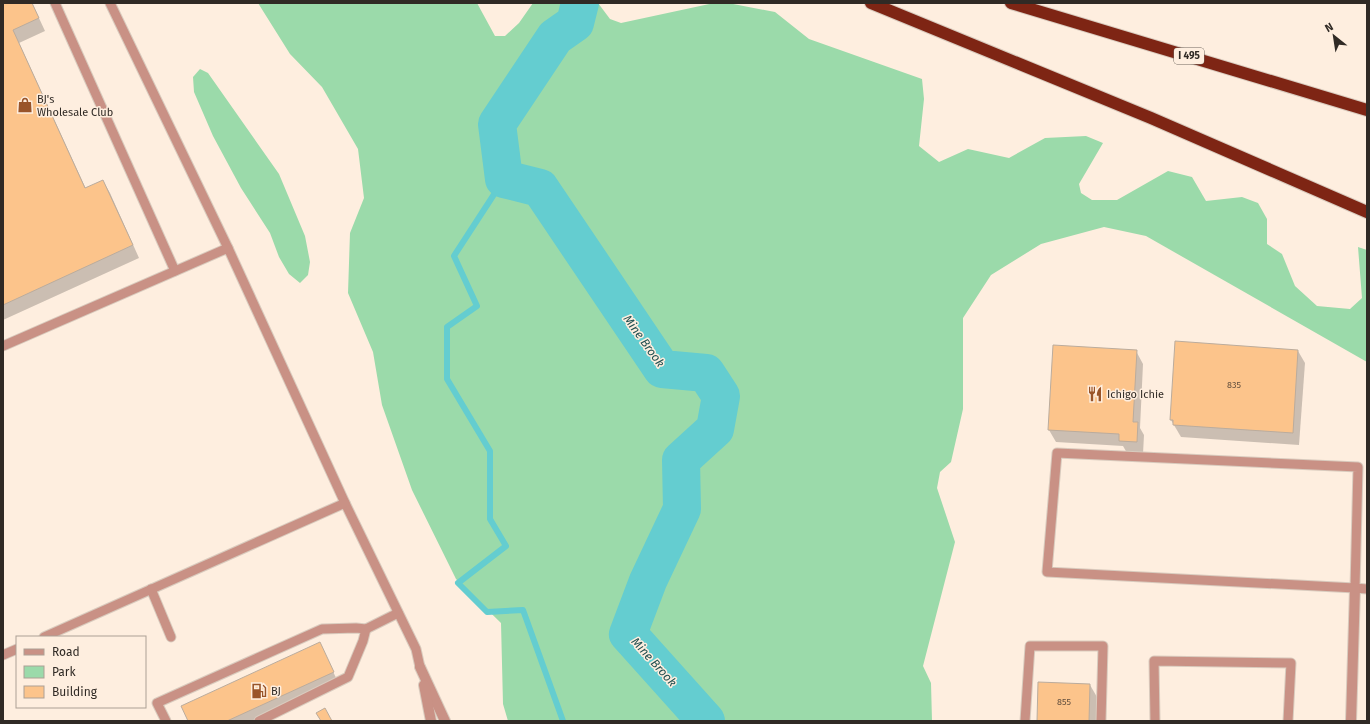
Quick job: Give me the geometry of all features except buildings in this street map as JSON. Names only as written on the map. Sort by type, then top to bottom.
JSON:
[{"type":"highway","points":[[871,3],[1151,118],[1367,212]]},
{"type":"highway","name":"I 495","points":[[1011,3],[1367,110]]},
{"type":"street","points":[[1351,721],[1355,588]]},
{"type":"street","points":[[420,667],[431,721]]},
{"type":"street","points":[[420,667],[445,721]]},
{"type":"lane","points":[[55,3],[175,271]]},
{"type":"lane","points":[[110,3],[228,248],[345,503],[416,649],[420,667]]},
{"type":"lane","points":[[3,346],[228,248]]},
{"type":"lane","points":[[1355,588],[1358,467],[1057,453],[1047,572],[1367,589]]},
{"type":"lane","points":[[46,636],[345,503]]},
{"type":"lane","points":[[151,589],[171,637]]},
{"type":"lane","points":[[166,721],[157,703],[322,629],[366,629],[398,613]]},
{"type":"lane","points":[[259,721],[348,677],[363,641],[366,629]]},
{"type":"lane","points":[[1025,721],[1030,646],[1103,646],[1101,721]]},
{"type":"lane","points":[[3,655],[16,649]]},
{"type":"lane","points":[[1155,721],[1154,660],[1290,663],[1288,721]]},
{"type":"green space","points":[[258,3],[477,3],[495,36],[505,36],[519,23],[533,3],[598,3],[610,19],[621,23],[714,3],[728,3],[775,12],[809,39],[922,79],[924,99],[919,146],[939,162],[968,149],[1009,158],[1045,138],[1086,136],[1103,143],[1079,184],[1081,193],[1092,200],[1117,200],[1168,171],[1192,177],[1206,201],[1242,197],[1258,203],[1267,219],[1267,244],[1282,254],[1295,286],[1317,306],[1350,309],[1362,298],[1358,247],[1367,250],[1367,362],[1146,236],[1104,227],[1041,244],[991,275],[963,318],[963,409],[951,462],[940,472],[937,488],[955,542],[923,666],[931,683],[932,721],[508,721],[503,704],[501,623],[456,579],[412,490],[382,405],[373,352],[348,293],[350,233],[364,198],[358,149],[322,87],[290,54]]},
{"type":"green space","points":[[200,69],[208,73],[279,174],[305,236],[310,262],[308,275],[300,283],[289,274],[279,257],[270,233],[241,188],[213,136],[194,92],[193,77]]},
{"type":"waterway","name":"Mine Brook","points":[[580,3],[575,23],[555,37],[497,124],[504,179],[540,188],[662,369],[706,373],[721,396],[715,429],[681,460],[682,509],[648,581],[628,634],[706,721]]},
{"type":"waterway","name":"Mine Brook","points":[[504,179],[454,256],[477,306],[447,327],[447,379],[490,451],[490,519],[506,546],[458,583],[487,612],[523,610],[563,721]]},
{"type":"place","name":"BJ's Wholesale Club","points":[[25,105]]},
{"type":"place","name":"Ichigo Ichie","points":[[1095,394]]},
{"type":"place","name":"BJ","points":[[259,691]]}]
